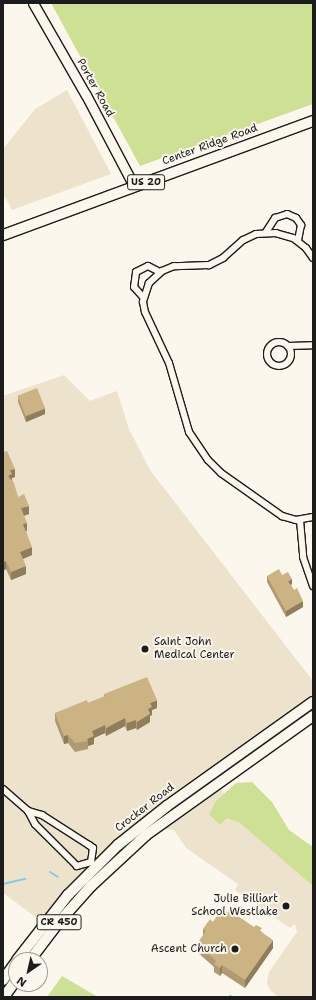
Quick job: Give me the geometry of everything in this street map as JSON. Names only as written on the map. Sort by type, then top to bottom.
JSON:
[{"type":"main road","name":"Porter Road","points":[[33,3],[86,95],[134,186]]},
{"type":"main road","name":"Center Ridge Road","points":[[3,235],[313,121]]},
{"type":"main road","name":"Crocker Road","points":[[24,952],[54,911],[93,864],[167,806],[313,702]]},
{"type":"main road","name":"Crocker Road","points":[[37,952],[91,886],[103,874],[174,814],[313,716]]},
{"type":"street","points":[[266,232],[274,218],[287,214],[296,218],[301,226],[298,241]]},
{"type":"street","points":[[313,258],[298,241],[281,234],[266,232],[243,240],[223,258],[209,265],[174,266],[160,272],[149,283],[143,297],[145,312],[166,355],[184,418],[199,449],[221,473],[278,514],[291,519],[300,520],[313,517]]},
{"type":"street","points":[[143,297],[134,287],[136,272],[148,266],[160,272]]},
{"type":"street","points":[[288,346],[313,345]]},
{"type":"street","points":[[300,520],[303,557],[313,586]]},
{"type":"street","points":[[3,789],[28,811],[35,824],[77,866],[93,864]]},
{"type":"street","points":[[28,811],[42,815],[93,848],[93,864],[103,874]]},
{"type":"shaded area","points":[[67,90],[111,174],[12,210],[3,193],[3,149],[35,109]]},
{"type":"shaded area","name":"Saint John Medical Center","points":[[64,375],[90,401],[117,391],[129,429],[150,470],[313,681],[313,698],[110,845],[67,888],[41,921],[3,893],[3,396]]},
{"type":"shaded area","name":"Julie Billiart School Westlake","points":[[220,788],[239,816],[313,879],[313,997],[278,997],[270,990],[267,983],[269,972],[297,932],[295,924],[290,928],[235,890],[238,884],[186,848],[174,830],[164,829]]},
{"type":"green space","points":[[51,3],[313,3],[313,104],[140,166]]},
{"type":"green space","points":[[252,782],[272,802],[289,830],[313,847],[313,886],[240,823],[227,818],[220,825],[209,814],[216,801],[236,783]]},
{"type":"green space","points":[[62,976],[98,997],[47,997]]},
{"type":"building","points":[[37,388],[45,408],[26,416],[18,396]]},
{"type":"building","points":[[7,451],[15,469],[10,470],[12,474],[8,476],[14,483],[18,497],[24,494],[29,506],[21,508],[27,523],[23,524],[32,547],[20,552],[26,566],[11,572],[6,561],[3,562],[3,452]]},
{"type":"building","points":[[279,569],[282,575],[288,572],[292,579],[288,581],[294,590],[297,588],[303,601],[286,611],[267,576]]},
{"type":"building","points":[[147,677],[157,700],[150,703],[152,707],[148,709],[150,714],[137,722],[136,720],[127,723],[125,718],[106,728],[105,725],[92,731],[94,736],[87,739],[88,741],[75,743],[68,735],[64,736],[55,713],[87,700],[88,703],[105,696],[104,694]]},
{"type":"building","points":[[222,908],[228,913],[229,910],[254,927],[256,925],[262,928],[260,931],[273,940],[245,980],[222,965],[220,968],[214,964],[216,961],[197,944],[206,931],[203,929],[210,919],[213,922]]},
{"type":"waterway","points":[[50,872],[58,877]]},
{"type":"waterway","points":[[3,884],[25,879]]},
{"type":"place","name":"Saint John Medical Center","points":[[145,649]]},
{"type":"place","name":"Julie Billiart School Westlake","points":[[286,906]]},
{"type":"place","name":"Ascent Church","points":[[235,949]]}]
